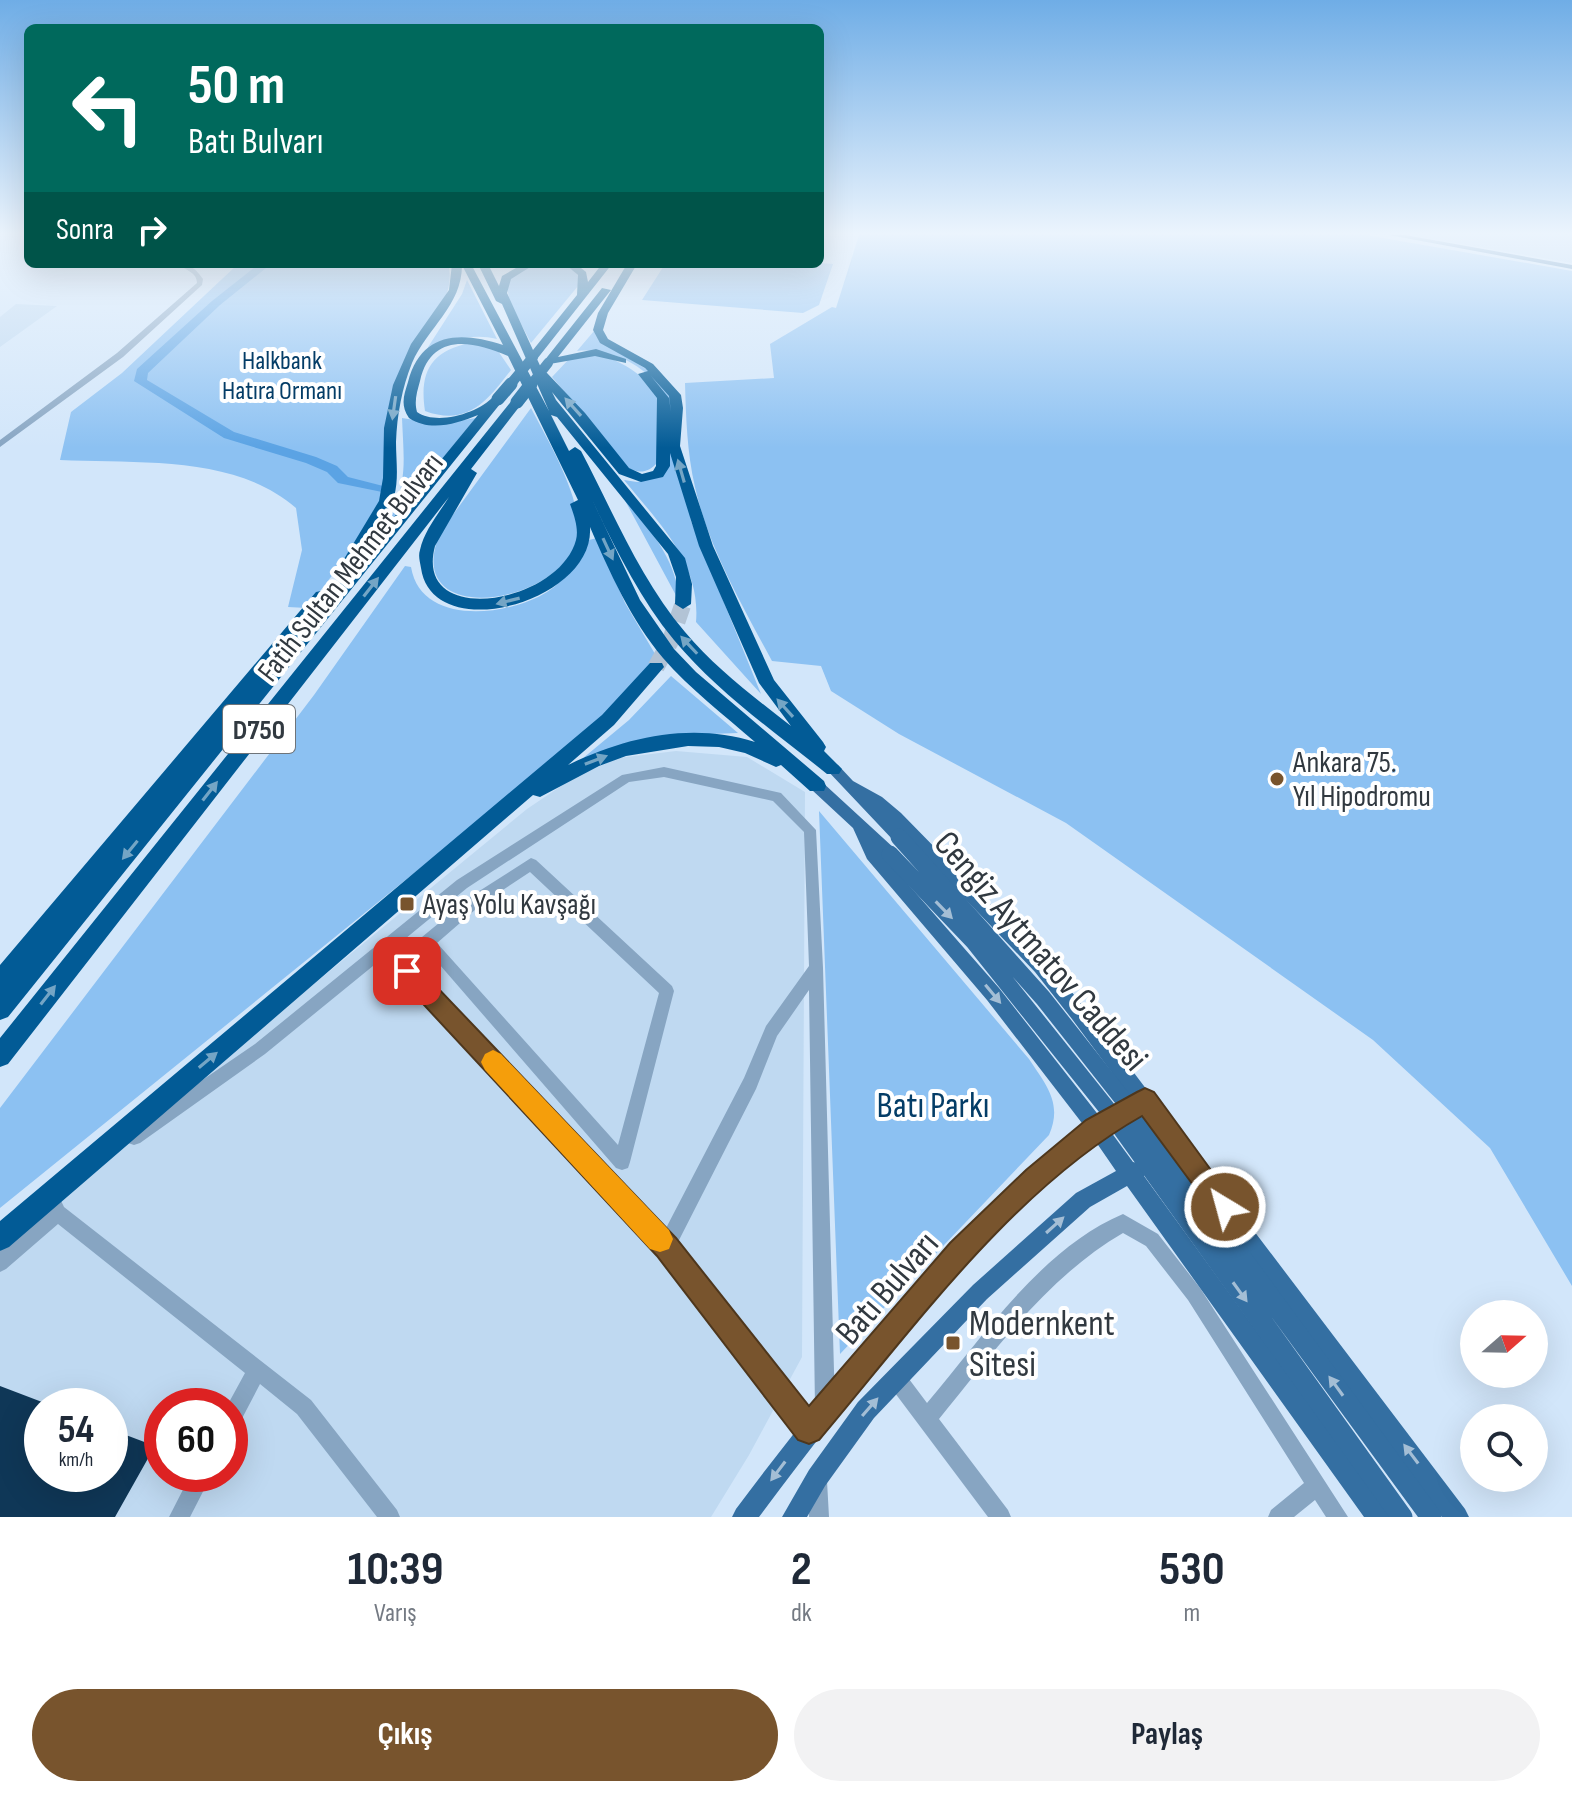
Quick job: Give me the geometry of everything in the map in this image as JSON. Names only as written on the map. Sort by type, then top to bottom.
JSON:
[{"type":"highway","points":[[271,676],[293,638],[334,587],[390,490],[394,406],[409,356],[445,306]]},
{"type":"highway","points":[[487,306],[511,353]]},
{"type":"highway","points":[[502,306],[530,367]]},
{"type":"highway","points":[[508,306],[530,367]]},
{"type":"highway","name":"Fatih Sultan Mehmet Bulvarı","points":[[0,1009],[498,399],[530,367],[574,306]]},
{"type":"highway","name":"Fatih Sultan Mehmet Bulvarı","points":[[0,1056],[593,306]]},
{"type":"highway","points":[[607,306],[598,330],[604,341],[649,366],[675,395],[674,446],[691,504],[722,584],[767,683],[833,769]]},
{"type":"highway","points":[[498,399],[476,413],[444,421],[420,419],[412,414],[409,405],[419,364],[434,349],[474,340],[494,344],[530,367],[581,416],[629,476],[648,477],[661,470],[665,407],[651,381],[605,353],[577,354],[548,363]]},
{"type":"highway","name":"Cengiz Aytmatov Caddesi","points":[[530,367],[639,574],[680,636],[704,662],[833,769]]},
{"type":"highway","name":"Cengiz Aytmatov Caddesi","points":[[530,367],[564,454],[622,580],[662,647],[690,676],[817,786]]},
{"type":"highway","points":[[549,401],[674,552],[680,562],[686,589],[683,604]]},
{"type":"highway","points":[[482,445],[458,499],[426,550],[427,577],[439,593],[475,605],[502,603],[536,592],[574,561],[581,547],[583,526],[564,454]]},
{"type":"highway","points":[[0,981],[349,563]]},
{"type":"highway","points":[[0,1238],[53,1203],[608,720],[656,667]]},
{"type":"highway","points":[[460,848],[553,781],[581,766],[644,744],[707,741],[747,745],[817,786]]},
{"type":"main road","name":"Cengiz Aytmatov Caddesi","points":[[833,769],[1026,1005],[1184,1214],[1402,1517]]},
{"type":"main road","name":"Cengiz Aytmatov Caddesi","points":[[847,784],[877,801],[896,817],[1041,967],[1145,1100],[1457,1517]]},
{"type":"main road","name":"Cengiz Aytmatov Caddesi","points":[[817,786],[858,824],[894,846],[975,916],[1114,1083],[1431,1517]]},
{"type":"main road","name":"Cengiz Aytmatov Caddesi","points":[[858,824],[872,854],[993,994],[1047,1062],[1378,1517]]},
{"type":"main road","points":[[1047,1062],[1064,1075],[1074,1077],[1091,1073],[1096,1067],[1099,1051],[1091,1030]]},
{"type":"main road","name":"Batı Bulvarı","points":[[744,1517],[825,1408],[960,1252],[1035,1179],[1095,1128],[1145,1100]]},
{"type":"main road","points":[[794,1517],[817,1478],[866,1410],[980,1292],[1083,1200],[1129,1176],[1175,1140]]},
{"type":"main road","points":[[1177,1241],[1174,1217],[1184,1198],[1196,1195],[1225,1207]]},
{"type":"street","points":[[0,444],[120,355],[175,306]]},
{"type":"street","points":[[0,1263],[53,1203],[100,1161],[260,1049],[462,884],[626,778],[664,772],[777,797],[810,830],[816,968],[825,1408]]},
{"type":"street","points":[[531,864],[667,991],[622,1162],[427,942],[478,899],[531,864]]},
{"type":"street","points":[[462,884],[478,899]]},
{"type":"street","points":[[386,949],[666,1247],[809,1429]]},
{"type":"street","points":[[666,1247],[750,1083],[771,1031],[816,968]]},
{"type":"street","points":[[53,1203],[304,1407],[390,1517]]},
{"type":"street","points":[[927,1418],[1057,1266],[1098,1235],[1123,1223],[1152,1240],[1194,1294],[1338,1517]]},
{"type":"street","points":[[247,1388],[257,1370]]},
{"type":"street","points":[[896,1378],[1001,1517]]},
{"type":"street","points":[[817,1478],[819,1517]]},
{"type":"street","points":[[1278,1517],[1317,1485]]},
{"type":"street","points":[[179,1517],[192,1492]]},
{"type":"shaded area","points":[[14,306],[57,306],[0,347],[0,317]]},
{"type":"shaded area","points":[[676,751],[747,757],[805,792],[802,1357],[711,1517],[0,1517],[0,1249],[169,1103],[527,809],[573,778],[618,758]]},
{"type":"green space","name":"Halkbank Hatıra Ormanı","points":[[194,306],[442,306],[406,360],[393,389],[385,479],[376,508],[349,553],[307,608],[288,607],[302,550],[296,508],[271,491],[244,478],[184,465],[60,460],[71,412],[122,373]]},
{"type":"green space","points":[[454,306],[480,306],[497,339],[477,337],[459,340],[423,355]]},
{"type":"green space","points":[[511,306],[562,306],[531,343]]},
{"type":"green space","points":[[714,306],[817,306],[803,313]]},
{"type":"green space","name":"Ankara 75. Yıl Hipodromu","points":[[1572,306],[1572,1286],[1490,1148],[1373,1040],[1066,823],[899,734],[831,691],[821,666],[772,661],[708,532],[690,461],[685,383],[774,378],[770,344],[832,307]]},
{"type":"green space","points":[[594,331],[599,340],[651,372],[670,397],[691,521],[761,694],[696,622],[692,581],[684,562],[663,528],[624,480],[637,482],[660,477],[661,389],[644,372],[624,359],[601,352],[577,351]]},
{"type":"green space","points":[[470,343],[496,348],[511,370],[476,408],[453,416],[425,411],[424,385],[431,365],[446,352]]},
{"type":"green space","points":[[598,354],[636,372],[657,396],[661,419],[657,463],[646,471],[627,467],[552,377],[569,359]]},
{"type":"green space","points":[[531,408],[571,490],[576,508],[577,539],[564,562],[542,580],[515,592],[486,598],[460,595],[441,584],[434,563],[441,531]]},
{"type":"green space","points":[[402,418],[440,424],[476,418],[387,525],[402,484]]},
{"type":"green space","points":[[621,493],[666,556],[673,570],[679,601]]},
{"type":"green space","points":[[597,538],[625,603],[658,659],[593,727],[0,1208],[0,1108],[314,695],[405,566],[411,567],[418,586],[431,600],[448,608],[468,611],[511,607],[547,592],[561,581],[589,540]]},
{"type":"green space","points":[[671,676],[738,733],[683,735],[582,759],[629,720]]},
{"type":"green space","name":"Batı Parkı","points":[[819,811],[1029,1059],[1051,1095],[1054,1113],[1049,1135],[840,1354]]},
{"type":"building","points":[[0,1386],[24,1395],[24,1492],[128,1492],[128,1436],[144,1442],[144,1466],[115,1517],[0,1517]]},
{"type":"waterway","points":[[213,306],[142,372],[140,381],[229,435],[311,460],[332,469],[343,480],[382,490]]},
{"type":"tunnel","points":[[656,667],[670,642],[683,604]]},
{"type":"slow traffic","points":[[493,1062],[660,1239]]},
{"type":"place","name":"Ankara 75. Yıl Hipodromu","points":[[1277,779]]},
{"type":"place","name":"Ayaş Yolu Kavşağı","points":[[407,904]]},
{"type":"place","name":"Modernkent Sitesi","points":[[953,1343]]},
{"type":"route","points":[[407,971],[666,1247],[809,1429],[960,1252],[1035,1179],[1095,1128],[1145,1100],[1225,1207]]}]
